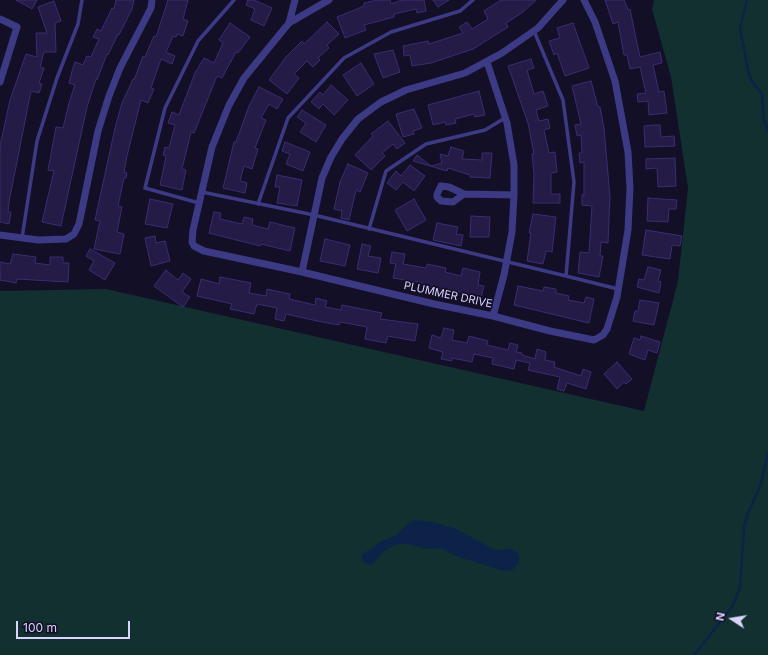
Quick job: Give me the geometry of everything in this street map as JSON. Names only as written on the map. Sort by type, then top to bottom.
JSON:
[{"type":"street","points":[[0,235],[22,239],[66,239],[74,234],[79,224],[98,131],[109,96],[120,68],[151,8],[152,0]]},
{"type":"street","name":"PLUMMER DRIVE","points":[[289,23],[295,0]]},
{"type":"street","name":"PLUMMER DRIVE","points":[[329,0],[289,23],[244,78],[229,105],[212,147],[193,230],[192,242],[198,249],[302,272],[434,304],[493,316],[550,332],[594,340],[603,335],[607,329],[618,289],[628,230],[630,188],[628,152],[615,81],[595,22],[584,0]]},
{"type":"street","points":[[302,272],[322,178],[331,157],[342,139],[358,119],[381,102],[406,90],[465,73],[487,62],[534,31],[563,0]]},
{"type":"street","points":[[0,19],[17,27],[0,82]]},
{"type":"street","points":[[487,62],[511,142],[514,194],[512,232],[507,263],[493,316]]},
{"type":"street","points":[[464,194],[514,194]]},
{"type":"lane","points":[[22,239],[37,141],[57,78],[78,24],[82,0]]},
{"type":"lane","points":[[199,203],[145,188],[165,108],[198,41],[234,0]]},
{"type":"lane","points":[[258,204],[288,118],[344,58],[391,32],[460,11],[473,0]]},
{"type":"lane","points":[[534,31],[563,100],[574,182],[566,276]]},
{"type":"lane","points":[[369,228],[386,171],[426,144],[485,130],[505,118]]},
{"type":"lane","points":[[202,192],[314,215],[618,289]]},
{"type":"green space","points":[[654,0],[768,0],[768,655],[0,655],[0,291],[106,289],[644,411],[678,281],[688,188],[671,77],[652,9]]},
{"type":"water","points":[[415,520],[433,522],[456,529],[495,550],[512,549],[519,554],[519,564],[512,570],[504,571],[456,556],[440,548],[429,549],[407,544],[398,544],[389,548],[382,553],[372,565],[364,563],[362,555],[381,541],[397,535],[406,525]]},
{"type":"building","points":[[16,0],[37,0],[32,9]]},
{"type":"building","points":[[116,0],[134,0],[132,9],[108,55],[107,54],[97,80],[96,79],[87,107],[61,226],[42,222],[54,171],[48,170],[56,127],[63,128],[75,85],[69,83],[75,62],[83,65],[87,56],[91,57],[99,39],[93,37],[97,29],[101,31],[112,8],[114,9]]},
{"type":"building","points":[[168,0],[188,0],[183,19],[188,21],[183,36],[177,34],[176,37],[173,36],[166,52],[175,56],[172,64],[161,59],[151,88],[154,89],[148,103],[141,100],[127,156],[124,172],[127,173],[126,178],[124,178],[118,206],[122,207],[117,232],[124,234],[120,254],[94,249],[100,221],[95,220],[122,103],[133,79],[134,80],[143,56],[145,57],[154,36],[156,37]]},
{"type":"building","points":[[248,0],[254,0],[272,8],[264,26],[251,20],[255,9],[246,5]]},
{"type":"building","points":[[378,0],[390,0],[391,4],[402,0],[424,0],[426,11],[417,13],[416,9],[394,14],[394,17],[364,25],[366,30],[345,38],[337,17],[364,6],[364,3]]},
{"type":"building","points":[[433,0],[449,0],[438,7]]},
{"type":"building","points":[[501,0],[536,0],[523,12],[506,23],[508,27],[473,49],[431,63],[412,66],[410,55],[404,56],[403,46],[428,41],[429,44],[463,33],[459,27],[467,22],[472,29],[488,19],[484,11]]},
{"type":"building","points":[[605,0],[624,0],[628,10],[630,9],[640,57],[660,52],[662,63],[653,65],[659,92],[664,91],[667,113],[649,115],[648,101],[638,102],[637,94],[646,93],[640,67],[630,69],[627,55],[624,55],[618,22],[613,24]]},
{"type":"building","points":[[54,1],[61,21],[55,23],[56,52],[44,52],[40,67],[44,68],[39,83],[42,84],[39,93],[31,91],[9,202],[8,212],[11,212],[9,224],[0,222],[0,146],[10,100],[26,54],[37,57],[36,33],[47,33],[38,7]]},
{"type":"building","points":[[327,22],[339,34],[327,45],[329,48],[318,58],[320,60],[313,67],[307,61],[294,74],[299,78],[287,94],[269,80],[286,57],[302,41],[304,44]]},
{"type":"building","points":[[230,23],[250,37],[238,53],[236,52],[222,78],[217,76],[194,133],[191,132],[182,169],[186,170],[182,190],[160,185],[166,156],[163,155],[165,147],[169,148],[175,125],[168,123],[172,112],[179,115],[195,73],[204,58],[214,63],[223,43],[219,40]]},
{"type":"building","points":[[573,23],[589,68],[565,76],[557,53],[554,55],[549,41],[560,38],[557,28]]},
{"type":"building","points":[[393,50],[400,72],[383,78],[374,54]]},
{"type":"building","points":[[531,59],[534,68],[527,70],[534,94],[543,91],[548,106],[536,110],[539,121],[548,119],[550,128],[544,130],[549,153],[555,152],[557,172],[551,173],[551,194],[560,194],[560,203],[533,203],[534,174],[532,154],[534,154],[528,123],[508,66]]},
{"type":"building","points":[[361,63],[374,84],[357,96],[343,75]]},
{"type":"building","points":[[591,81],[598,107],[600,107],[604,128],[610,197],[608,243],[601,242],[600,256],[603,256],[599,277],[578,273],[580,252],[589,253],[592,206],[582,205],[582,195],[584,195],[584,162],[580,163],[579,153],[582,153],[581,135],[577,136],[575,125],[581,124],[572,86]]},
{"type":"building","points":[[331,85],[348,100],[334,115],[323,104],[319,109],[311,102],[320,92],[323,95]]},
{"type":"building","points":[[259,87],[283,99],[277,109],[269,104],[261,118],[266,120],[255,148],[258,149],[252,169],[244,166],[240,181],[247,183],[245,193],[223,188],[234,142],[236,142],[249,106]]},
{"type":"building","points":[[479,91],[485,115],[475,117],[474,114],[455,119],[456,123],[446,125],[445,122],[433,125],[428,105]]},
{"type":"building","points":[[414,109],[422,128],[413,131],[414,134],[403,137],[396,114]]},
{"type":"building","points":[[302,110],[326,125],[316,142],[300,132],[306,123],[297,117]]},
{"type":"building","points":[[388,121],[405,143],[397,149],[393,144],[382,153],[385,156],[371,170],[355,155],[373,136],[371,134]]},
{"type":"building","points":[[660,125],[661,137],[674,136],[675,146],[645,147],[644,126]]},
{"type":"building","points":[[285,142],[310,152],[303,171],[286,164],[290,154],[282,151]]},
{"type":"building","points":[[451,147],[464,151],[462,159],[482,160],[482,153],[492,153],[490,178],[470,177],[470,175],[448,168],[447,171],[413,161],[417,155],[431,166],[442,163],[440,154],[448,156]]},
{"type":"building","points":[[675,158],[676,186],[658,187],[657,168],[646,169],[646,159]]},
{"type":"building","points":[[348,164],[368,173],[360,192],[356,190],[349,220],[341,218],[342,211],[334,209],[340,182]]},
{"type":"building","points":[[410,165],[425,176],[414,191],[403,182],[396,190],[387,183],[396,171],[401,176]]},
{"type":"building","points":[[277,175],[302,180],[297,206],[277,203],[280,187],[275,187]]},
{"type":"building","points":[[648,198],[677,200],[676,209],[669,209],[668,222],[647,221]]},
{"type":"building","points":[[150,199],[173,204],[167,228],[145,224]]},
{"type":"building","points":[[414,199],[426,220],[407,231],[395,210]]},
{"type":"building","points":[[214,212],[221,213],[220,219],[242,224],[244,217],[253,219],[252,225],[268,229],[270,222],[295,228],[290,251],[261,244],[260,246],[209,233]]},
{"type":"building","points":[[533,214],[556,217],[552,252],[546,251],[543,264],[527,261],[531,233],[529,233]]},
{"type":"building","points":[[471,216],[490,217],[489,237],[470,237]]},
{"type":"building","points":[[437,223],[458,227],[456,234],[463,235],[461,246],[433,240]]},
{"type":"building","points":[[646,230],[682,236],[680,246],[672,245],[670,259],[642,255]]},
{"type":"building","points":[[155,236],[156,243],[165,241],[170,261],[151,266],[145,238]]},
{"type":"building","points":[[325,239],[350,245],[345,266],[320,261]]},
{"type":"building","points":[[362,244],[371,246],[368,256],[381,258],[378,273],[357,269]]},
{"type":"building","points":[[90,249],[115,263],[105,280],[89,270],[94,261],[86,256]]},
{"type":"building","points":[[392,252],[405,254],[403,264],[426,268],[427,264],[446,268],[445,272],[461,276],[463,268],[480,272],[478,285],[484,286],[481,297],[448,289],[448,291],[422,286],[423,283],[393,278],[396,264],[390,263]]},
{"type":"building","points":[[13,254],[36,257],[35,263],[50,265],[50,257],[63,257],[63,263],[69,263],[68,282],[17,279],[16,283],[0,280],[0,262],[10,264]]},
{"type":"building","points":[[648,267],[661,270],[658,281],[661,282],[659,293],[637,287],[639,279],[644,280]]},
{"type":"building","points":[[166,270],[178,280],[183,273],[191,279],[182,292],[190,297],[183,307],[154,286]]},
{"type":"building","points":[[220,277],[251,283],[249,293],[266,296],[267,289],[290,294],[289,299],[315,305],[316,298],[327,301],[325,307],[341,310],[342,305],[382,313],[380,319],[418,324],[415,341],[388,336],[386,343],[365,339],[367,327],[340,322],[339,325],[286,314],[284,321],[275,319],[277,308],[257,304],[254,314],[230,309],[232,304],[197,296],[201,279],[219,284]]},
{"type":"building","points":[[518,286],[543,291],[544,287],[556,289],[556,293],[569,296],[568,300],[584,303],[586,297],[594,299],[589,323],[514,305]]},
{"type":"building","points":[[640,300],[659,303],[654,325],[633,321],[635,311],[638,311]]},
{"type":"building","points":[[444,328],[454,330],[452,340],[467,343],[469,336],[488,341],[487,345],[508,350],[510,343],[518,345],[516,352],[535,359],[537,349],[546,352],[545,360],[555,362],[554,367],[581,376],[583,369],[591,372],[586,389],[567,383],[564,391],[557,389],[560,377],[528,370],[530,363],[516,360],[514,369],[492,364],[493,358],[474,354],[472,362],[452,358],[452,361],[441,359],[443,352],[429,348],[432,335],[441,338]]},
{"type":"building","points":[[641,336],[660,342],[657,353],[648,350],[645,360],[629,354],[634,338],[640,340]]},
{"type":"building","points":[[617,362],[632,379],[626,384],[624,382],[617,389],[604,374]]},
{"type":"waterway","points":[[747,0],[740,28],[751,80],[762,94],[764,120],[768,130]]},
{"type":"waterway","points":[[694,655],[732,607],[740,588],[744,528],[747,515],[760,487],[768,454]]}]
